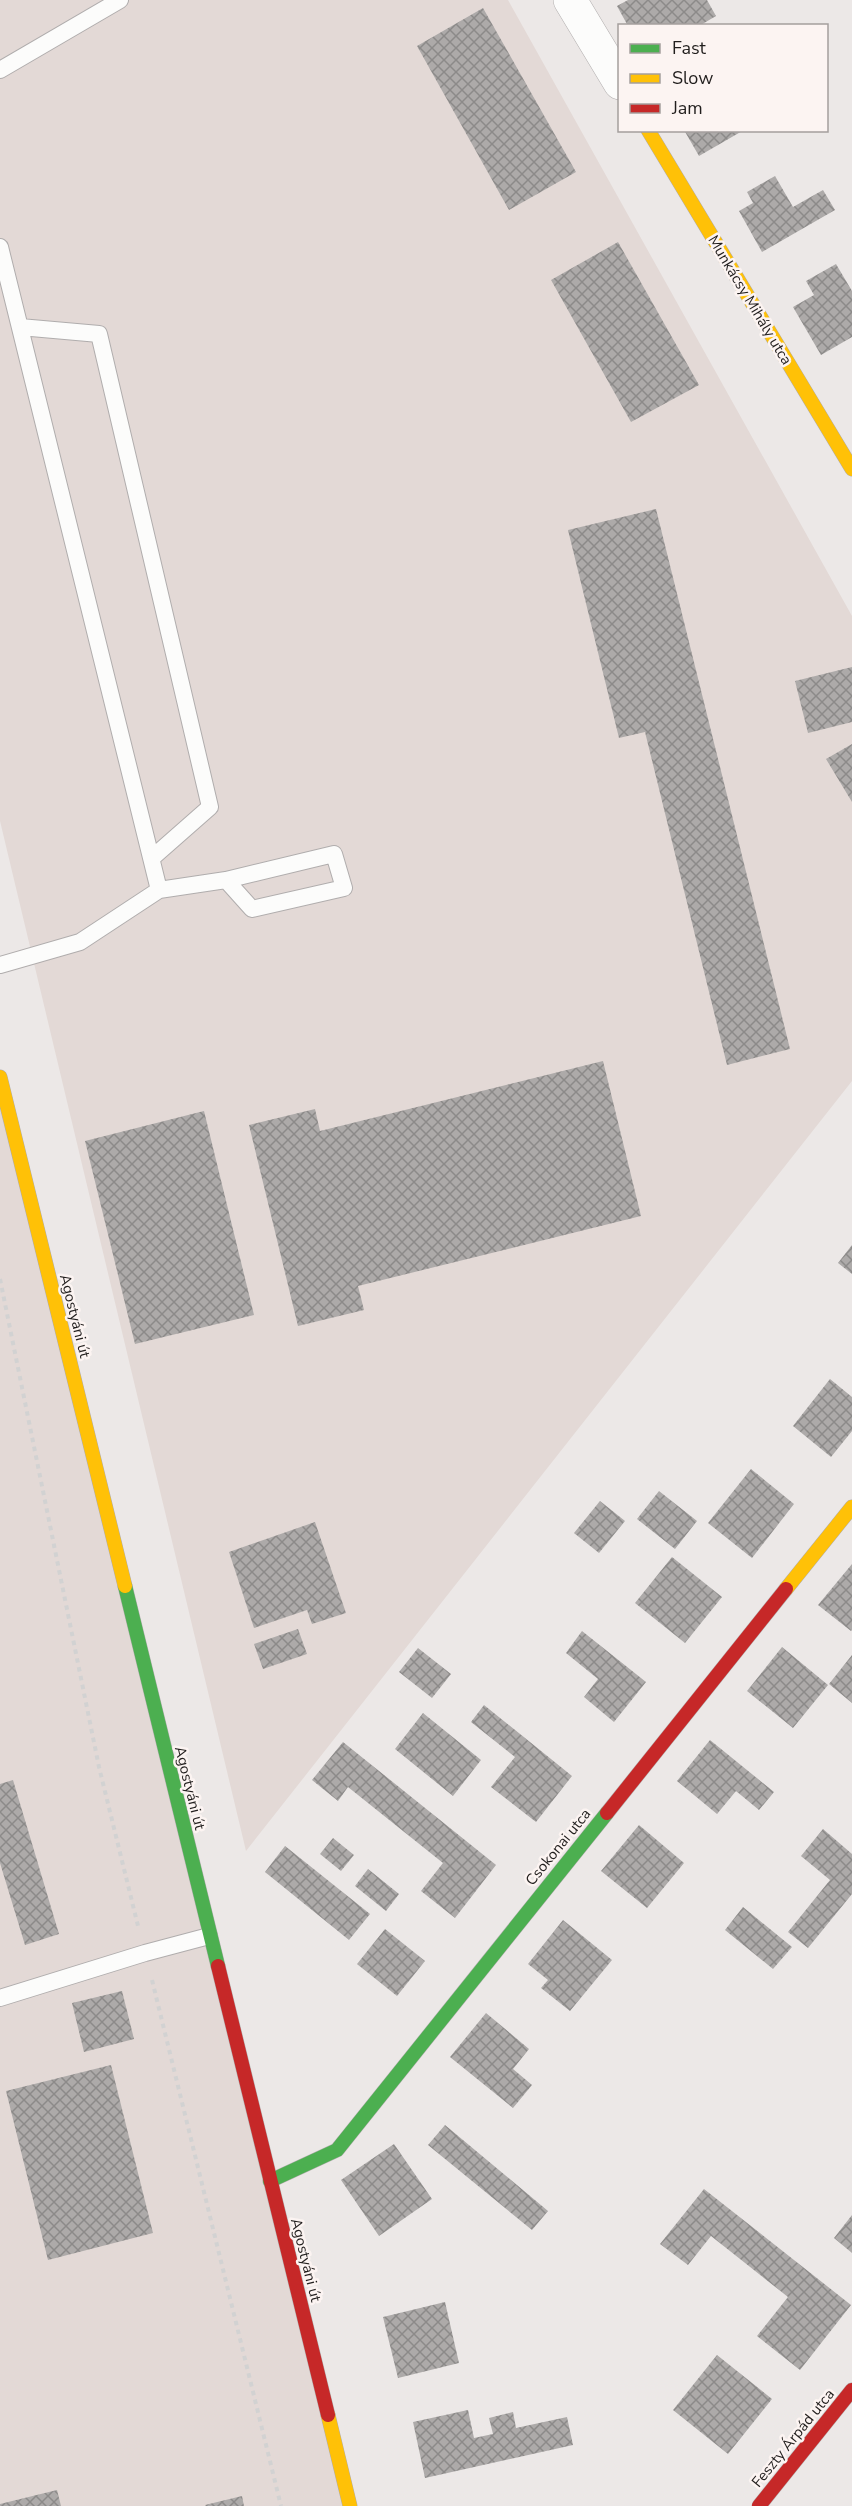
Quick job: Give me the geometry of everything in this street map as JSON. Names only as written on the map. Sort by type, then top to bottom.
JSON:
[{"type":"main road","name":"Munkácsy Mihály utca","points":[[649,132],[852,470]]},
{"type":"main road","name":"Agostyáni út","points":[[0,1077],[350,2506]]},
{"type":"main road","name":"Csokonai utca","points":[[270,2181],[337,2150],[852,1507]]},
{"type":"main road","name":"Feszty Árpád utca","points":[[759,2506],[852,2390]]},
{"type":"street","points":[[570,0],[618,79]]},
{"type":"lane","points":[[0,70],[120,0]]},
{"type":"lane","points":[[1,258],[159,890]]},
{"type":"lane","points":[[20,327],[99,334],[210,807],[152,858]]},
{"type":"lane","points":[[0,965],[80,942],[159,890],[226,880],[334,854],[344,888],[252,909],[226,880]]},
{"type":"lane","points":[[0,1998],[145,1953],[209,1936]]},
{"type":"path","points":[[0,1279],[99,1767],[281,2506]]},
{"type":"shaded area","points":[[0,0],[508,0],[852,616],[852,1081],[246,1851],[0,821]]},
{"type":"shaded area","points":[[0,1077],[350,2506],[0,2506]]},
{"type":"building","points":[[628,0],[707,0],[716,16],[702,24],[627,24],[617,6]]},
{"type":"building","points":[[483,8],[576,172],[509,210],[417,46]]},
{"type":"building","points":[[685,132],[741,132],[699,156]]},
{"type":"building","points":[[775,176],[793,207],[823,190],[835,210],[762,252],[739,211],[753,203],[747,192]]},
{"type":"building","points":[[618,242],[699,385],[631,422],[551,280]]},
{"type":"building","points":[[836,264],[852,291],[852,337],[821,355],[793,307],[814,295],[806,281]]},
{"type":"building","points":[[656,509],[790,1049],[727,1065],[645,732],[619,738],[568,530]]},
{"type":"building","points":[[852,667],[852,722],[808,733],[795,681]]},
{"type":"building","points":[[852,744],[852,802],[826,759]]},
{"type":"building","points":[[603,1061],[641,1216],[358,1286],[364,1310],[298,1326],[249,1125],[315,1109],[320,1131]]},
{"type":"building","points":[[204,1111],[254,1315],[135,1344],[85,1141]]},
{"type":"building","points":[[852,1245],[852,1274],[838,1263]]},
{"type":"building","points":[[830,1379],[852,1397],[852,1431],[831,1457],[793,1426]]},
{"type":"building","points":[[751,1469],[794,1504],[752,1558],[708,1523]]},
{"type":"building","points":[[659,1491],[697,1521],[675,1549],[637,1519]]},
{"type":"building","points":[[600,1501],[625,1521],[599,1553],[574,1533]]},
{"type":"building","points":[[315,1522],[346,1613],[312,1624],[307,1610],[254,1628],[229,1552]]},
{"type":"building","points":[[672,1557],[722,1597],[685,1643],[635,1603]]},
{"type":"building","points":[[852,1564],[852,1630],[851,1631],[818,1605]]},
{"type":"building","points":[[298,1629],[307,1654],[263,1669],[254,1644]]},
{"type":"building","points":[[582,1631],[646,1682],[614,1722],[584,1697],[598,1679],[566,1653]]},
{"type":"building","points":[[782,1647],[828,1685],[793,1728],[747,1691]]},
{"type":"building","points":[[418,1648],[451,1674],[432,1698],[399,1672]]},
{"type":"building","points":[[852,1655],[852,1703],[829,1684]]},
{"type":"building","points":[[484,1705],[572,1776],[536,1822],[491,1787],[515,1757],[471,1722]]},
{"type":"building","points":[[423,1713],[481,1760],[453,1796],[395,1749]]},
{"type":"building","points":[[710,1740],[774,1792],[759,1810],[736,1791],[717,1814],[677,1781]]},
{"type":"building","points":[[343,1742],[496,1865],[455,1918],[421,1891],[443,1863],[348,1787],[338,1801],[312,1780]]},
{"type":"building","points":[[13,1780],[59,1934],[25,1945],[0,1863],[0,1784]]},
{"type":"building","points":[[639,1825],[684,1863],[647,1908],[601,1871]]},
{"type":"building","points":[[823,1829],[852,1854],[852,1894],[808,1948],[788,1932],[830,1880],[801,1856]]},
{"type":"building","points":[[333,1838],[354,1855],[341,1871],[320,1854]]},
{"type":"building","points":[[285,1846],[370,1914],[349,1940],[265,1872]]},
{"type":"building","points":[[368,1869],[399,1894],[386,1911],[355,1886]]},
{"type":"building","points":[[743,1907],[792,1947],[773,1969],[725,1930]]},
{"type":"building","points":[[563,1920],[612,1960],[570,2011],[541,1988],[548,1980],[528,1964]]},
{"type":"building","points":[[385,1929],[425,1961],[397,1996],[357,1964]]},
{"type":"building","points":[[122,1991],[134,2039],[84,2052],[72,2003]]},
{"type":"building","points":[[486,2013],[529,2049],[513,2069],[532,2085],[513,2108],[450,2057]]},
{"type":"building","points":[[111,2065],[153,2233],[48,2260],[6,2091]]},
{"type":"building","points":[[445,2125],[548,2211],[532,2230],[428,2145]]},
{"type":"building","points":[[394,2144],[432,2199],[379,2236],[341,2180]]},
{"type":"building","points":[[704,2189],[851,2305],[800,2370],[757,2336],[788,2297],[711,2236],[688,2265],[660,2244]]},
{"type":"building","points":[[852,2215],[852,2253],[834,2238]]},
{"type":"building","points":[[445,2302],[459,2363],[398,2378],[383,2317]]},
{"type":"building","points":[[717,2355],[772,2399],[728,2454],[673,2410]]},
{"type":"building","points":[[468,2410],[474,2438],[493,2434],[489,2418],[513,2412],[516,2428],[567,2417],[573,2445],[425,2478],[413,2422]]},
{"type":"building","points":[[57,2490],[61,2506],[0,2506],[0,2504]]},
{"type":"building","points":[[242,2496],[244,2506],[205,2505]]},
{"type":"traffic: fast","points":[[125,1586],[218,1966]]},
{"type":"traffic: fast","points":[[270,2181],[337,2150],[607,1813]]},
{"type":"traffic: slow","points":[[649,132],[852,469]]},
{"type":"traffic: slow","points":[[0,1077],[125,1586]]},
{"type":"traffic: slow","points":[[786,1589],[852,1507]]},
{"type":"traffic: slow","points":[[328,2415],[350,2506]]},
{"type":"traffic: jam","points":[[607,1813],[786,1589]]},
{"type":"traffic: jam","points":[[218,1966],[328,2415]]},
{"type":"traffic: jam","points":[[759,2506],[852,2390]]}]
